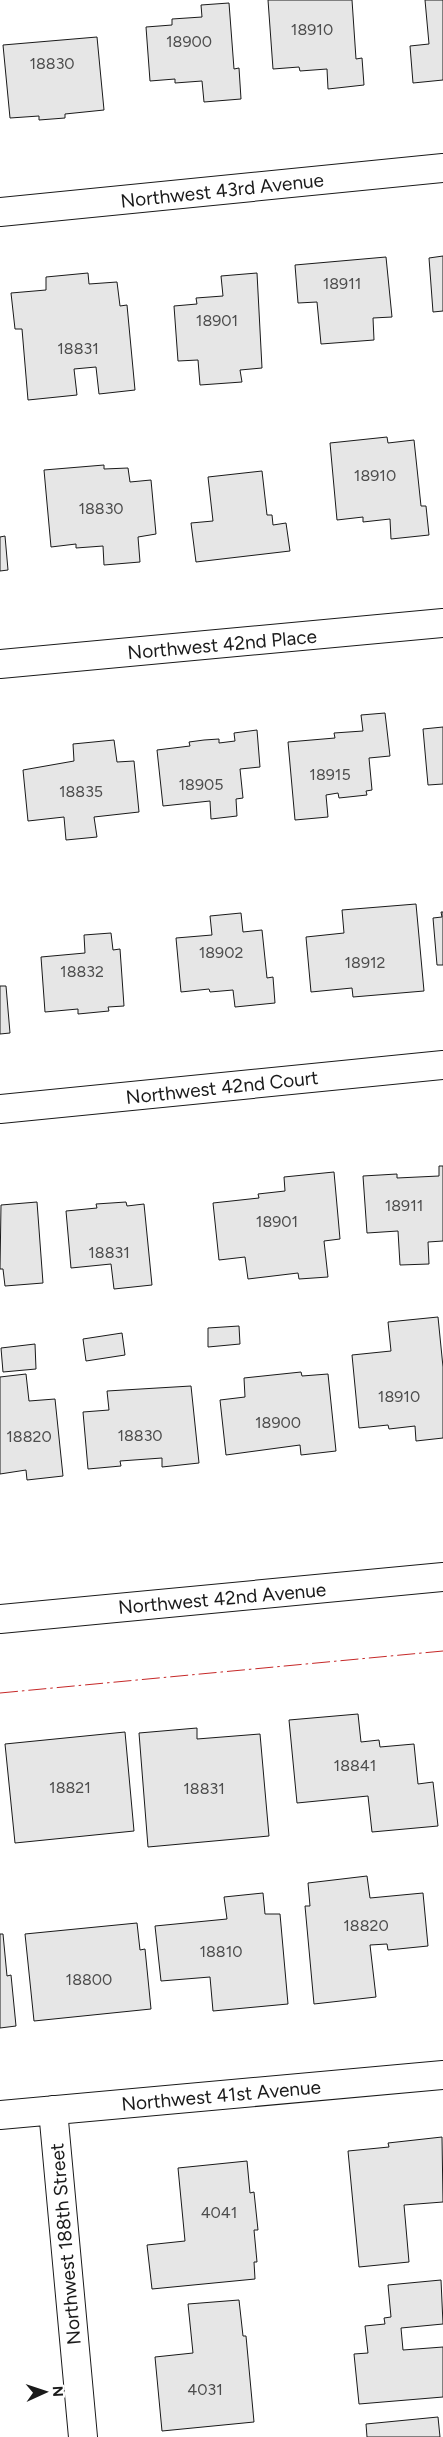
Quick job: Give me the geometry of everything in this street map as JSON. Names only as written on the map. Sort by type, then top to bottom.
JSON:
[{"type":"street","name":"Northwest 43rd Avenue","points":[[0,212],[443,168]]},
{"type":"street","name":"Northwest 42nd Place","points":[[0,664],[443,623]]},
{"type":"street","name":"Northwest 42nd Court","points":[[0,1110],[443,1065]]},
{"type":"street","name":"Northwest 42nd Avenue","points":[[0,1619],[443,1577]]},
{"type":"street","name":"Northwest 41st Avenue","points":[[0,2115],[443,2075]]},
{"type":"street","name":"Northwest 188th Street","points":[[53,2110],[83,2437]]},
{"type":"building","points":[[268,0],[352,0],[356,59],[362,58],[364,85],[328,89],[327,69],[300,71],[299,67],[273,69]]},
{"type":"building","points":[[425,0],[443,0],[443,80],[413,83],[410,46],[429,44]]},
{"type":"building","points":[[229,3],[234,69],[239,68],[241,99],[204,102],[202,81],[175,83],[175,79],[150,81],[146,27],[172,25],[172,19],[202,17],[201,5]]},
{"type":"building","points":[[97,37],[104,110],[65,114],[65,118],[39,120],[39,116],[10,118],[3,45]]},
{"type":"building","points":[[443,256],[443,311],[433,312],[429,258]]},
{"type":"building","points":[[386,257],[392,317],[373,318],[374,340],[321,344],[317,302],[298,303],[295,265]]},
{"type":"building","points":[[88,273],[89,284],[117,282],[120,306],[127,305],[135,390],[99,394],[96,367],[74,369],[77,395],[28,400],[22,329],[15,329],[11,293],[46,290],[46,277]]},
{"type":"building","points":[[257,273],[262,368],[240,370],[242,382],[200,385],[198,360],[178,361],[174,306],[197,304],[196,298],[223,296],[221,276]]},
{"type":"building","points":[[387,437],[388,443],[414,440],[421,506],[426,506],[429,535],[391,539],[390,519],[363,522],[363,517],[337,520],[330,443]]},
{"type":"building","points":[[104,465],[104,469],[128,468],[130,482],[151,480],[156,534],[138,537],[140,562],[104,565],[103,546],[76,548],[76,544],[51,547],[44,470]]},
{"type":"building","points":[[262,471],[267,515],[272,515],[273,525],[286,523],[290,551],[196,562],[191,523],[213,521],[208,477]]},
{"type":"building","points":[[5,536],[8,570],[0,571],[0,537]]},
{"type":"building","points":[[385,713],[390,756],[369,758],[372,790],[366,791],[367,795],[339,798],[338,793],[326,795],[328,817],[295,820],[288,742],[335,738],[334,733],[363,731],[361,715]]},
{"type":"building","points":[[443,727],[443,784],[428,785],[423,729]]},
{"type":"building","points":[[257,730],[260,767],[240,769],[243,798],[236,799],[237,816],[211,819],[210,801],[163,806],[157,750],[190,746],[189,742],[204,740],[219,739],[219,743],[235,741],[234,733]]},
{"type":"building","points":[[114,740],[117,762],[134,761],[139,812],[94,817],[97,837],[66,840],[64,817],[28,821],[23,770],[74,761],[73,744]]},
{"type":"building","points":[[416,904],[424,991],[353,997],[352,988],[311,992],[306,937],[344,933],[342,910]]},
{"type":"building","points":[[441,912],[443,912],[443,965],[437,965],[433,918],[442,917]]},
{"type":"building","points":[[241,913],[243,932],[262,930],[267,978],[273,977],[275,1003],[235,1007],[233,990],[210,992],[209,989],[181,992],[176,938],[212,935],[210,916]]},
{"type":"building","points":[[111,933],[113,950],[120,949],[124,1006],[108,1007],[109,1011],[78,1014],[78,1009],[45,1012],[41,957],[85,953],[84,935]]},
{"type":"building","points":[[0,986],[6,986],[10,1033],[0,1034]]},
{"type":"building","points":[[439,1166],[443,1166],[443,1241],[428,1242],[429,1264],[400,1265],[398,1231],[367,1233],[363,1176],[397,1174],[397,1178],[439,1176]]},
{"type":"building","points":[[334,1172],[340,1239],[324,1241],[328,1277],[299,1279],[298,1273],[248,1279],[245,1257],[219,1260],[213,1203],[259,1198],[258,1194],[285,1191],[284,1177]]},
{"type":"building","points":[[37,1202],[43,1283],[5,1286],[3,1269],[0,1269],[1,1205]]},
{"type":"building","points":[[126,1202],[127,1206],[144,1204],[152,1285],[114,1289],[111,1264],[71,1268],[66,1211],[97,1208],[96,1204]]},
{"type":"building","points":[[438,1317],[443,1367],[443,1438],[416,1441],[415,1426],[389,1429],[388,1425],[359,1428],[352,1355],[391,1351],[388,1322]]},
{"type":"building","points":[[239,1326],[240,1344],[208,1347],[208,1328]]},
{"type":"building","points":[[122,1333],[125,1355],[86,1361],[83,1339]]},
{"type":"building","points":[[35,1344],[36,1369],[3,1372],[1,1348]]},
{"type":"building","points":[[301,1372],[302,1376],[328,1374],[336,1451],[301,1455],[300,1445],[226,1455],[220,1400],[245,1397],[244,1378]]},
{"type":"building","points":[[26,1374],[29,1401],[55,1399],[63,1476],[27,1480],[26,1470],[0,1474],[0,1377]]},
{"type":"building","points":[[191,1386],[199,1463],[162,1467],[162,1458],[120,1461],[121,1466],[88,1469],[83,1412],[109,1410],[107,1391]]},
{"type":"building","points":[[358,1714],[361,1742],[379,1740],[380,1747],[414,1744],[418,1784],[433,1782],[438,1826],[372,1832],[368,1796],[297,1803],[289,1720]]},
{"type":"building","points":[[197,1728],[197,1739],[260,1734],[269,1836],[148,1847],[139,1733]]},
{"type":"building","points":[[125,1732],[134,1831],[15,1843],[5,1744]]},
{"type":"building","points":[[367,1876],[370,1898],[423,1893],[428,1946],[388,1950],[387,1944],[370,1945],[376,1997],[314,2004],[305,1906],[310,1906],[308,1883]]},
{"type":"building","points":[[263,1893],[265,1914],[280,1914],[288,2004],[213,2011],[210,1977],[161,1981],[155,1926],[227,1919],[224,1897]]},
{"type":"building","points":[[137,1923],[140,1950],[145,1949],[151,2009],[34,2021],[25,1934]]},
{"type":"building","points":[[0,1934],[3,1934],[7,1976],[11,1975],[16,2026],[0,2028]]},
{"type":"building","points":[[442,2137],[443,2202],[404,2205],[409,2262],[359,2267],[348,2151],[389,2147],[388,2143]]},
{"type":"building","points":[[247,2161],[250,2193],[254,2192],[258,2230],[254,2230],[257,2262],[254,2262],[255,2279],[152,2289],[147,2245],[185,2241],[178,2168]]},
{"type":"building","points":[[441,2280],[443,2324],[401,2328],[403,2350],[443,2347],[443,2397],[359,2404],[354,2354],[368,2353],[365,2326],[385,2324],[384,2318],[391,2317],[388,2285]]},
{"type":"building","points":[[239,2300],[243,2336],[246,2336],[254,2422],[162,2431],[155,2357],[193,2353],[188,2304]]},
{"type":"building","points":[[438,2417],[440,2437],[367,2437],[366,2424]]},
{"type":"power","points":[[0,1693],[443,1651]]}]
